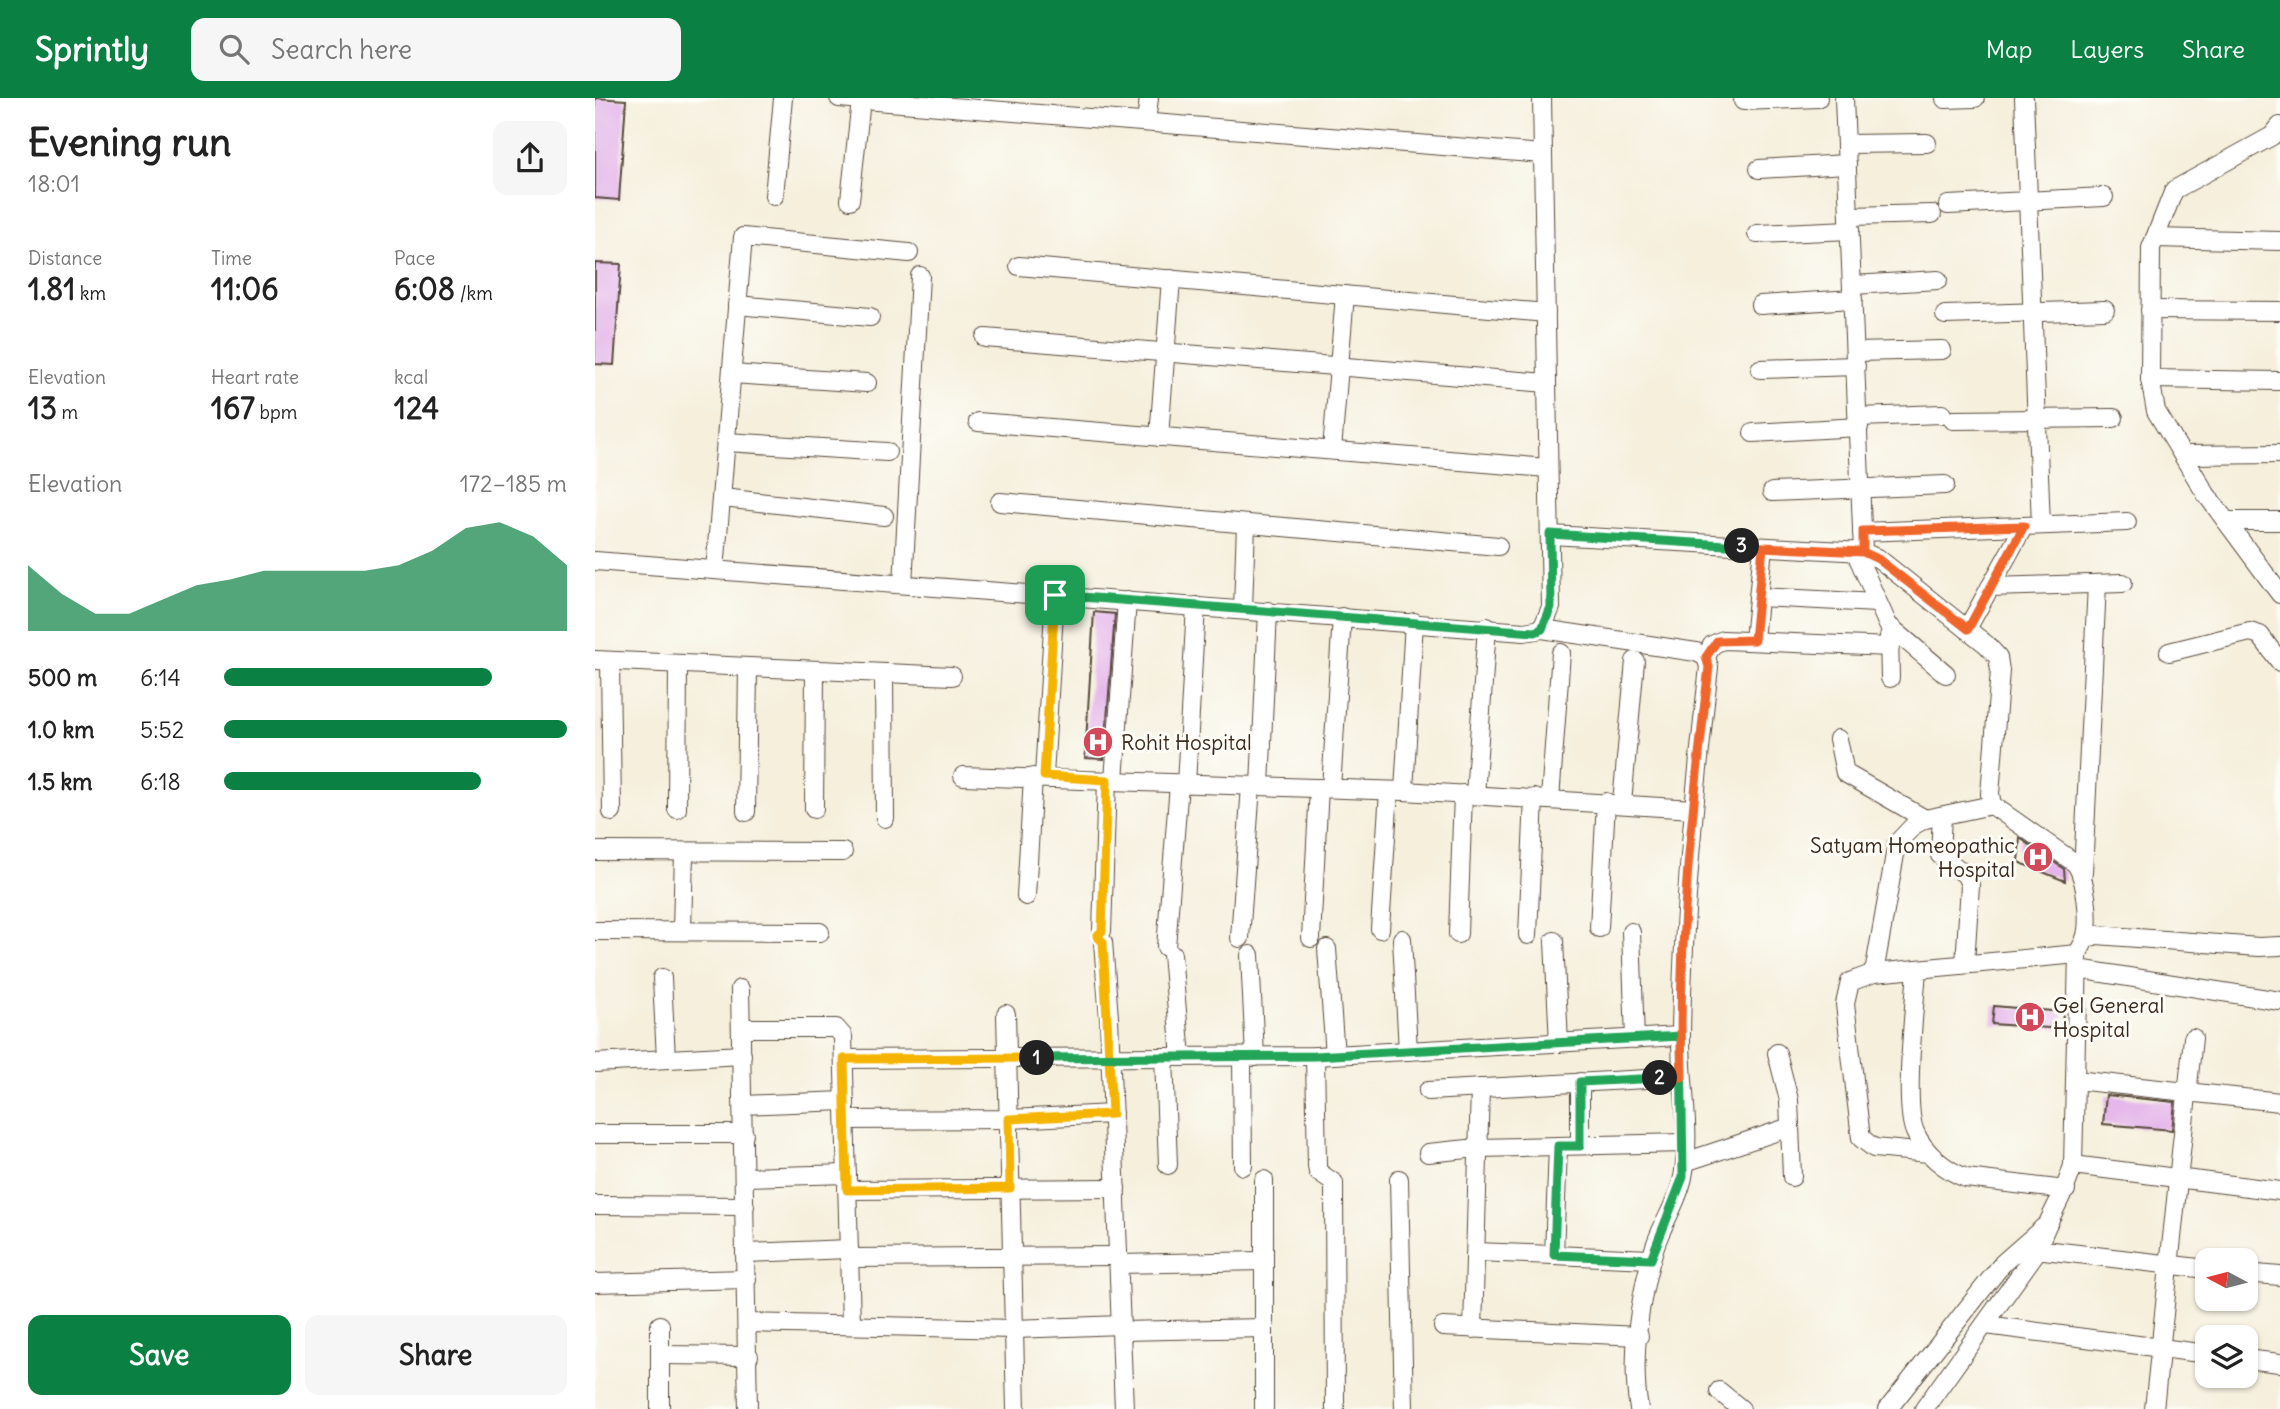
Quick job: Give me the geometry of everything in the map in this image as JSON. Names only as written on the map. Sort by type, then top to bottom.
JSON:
[{"type":"street","points":[[773,196],[783,98]]},
{"type":"street","points":[[839,98],[1543,154]]},
{"type":"street","points":[[1146,122],[1149,98]]},
{"type":"street","points":[[1542,98],[1551,607],[1542,629]]},
{"type":"street","points":[[1743,101],[1818,98]]},
{"type":"street","points":[[1844,98],[1863,531],[1859,551],[1877,603],[1888,625],[1890,678]]},
{"type":"street","points":[[1945,99],[1975,98]]},
{"type":"street","points":[[1968,629],[1990,587],[2033,525],[2037,419],[2024,98]]},
{"type":"street","points":[[850,200],[872,100]]},
{"type":"street","points":[[2280,126],[2272,136],[2174,190],[2151,248],[2150,310],[2150,379],[2156,411],[2226,522],[2280,594]]},
{"type":"street","points":[[1846,144],[1927,143]]},
{"type":"street","points":[[1759,169],[1847,163]]},
{"type":"street","points":[[1757,234],[1940,209],[2104,197]]},
{"type":"street","points":[[715,570],[743,237],[908,253]]},
{"type":"street","points":[[2155,238],[2280,241]]},
{"type":"street","points":[[1019,266],[1546,313]]},
{"type":"street","points":[[903,584],[920,276]]},
{"type":"street","points":[[1159,437],[1171,279]]},
{"type":"street","points":[[1760,305],[1938,280]]},
{"type":"street","points":[[1332,450],[1345,295]]},
{"type":"street","points":[[737,305],[870,317]]},
{"type":"street","points":[[1945,315],[2105,310]]},
{"type":"street","points":[[2150,310],[2280,311]]},
{"type":"street","points":[[985,338],[1547,383]]},
{"type":"street","points":[[1760,369],[1942,350]]},
{"type":"street","points":[[732,374],[867,383]]},
{"type":"street","points":[[2150,379],[2280,381]]},
{"type":"street","points":[[1753,433],[1859,422],[1947,417],[2115,418]]},
{"type":"street","points":[[978,422],[1548,468]]},
{"type":"street","points":[[726,442],[887,452]]},
{"type":"street","points":[[2183,455],[2280,454]]},
{"type":"street","points":[[1772,492],[1945,485]]},
{"type":"street","points":[[723,498],[884,516]]},
{"type":"street","points":[[1000,502],[1497,546]]},
{"type":"street","points":[[2226,522],[2280,521]]},
{"type":"street","points":[[1863,531],[2127,522]]},
{"type":"street","points":[[1243,609],[1246,524]]},
{"type":"street","points":[[1550,534],[1859,551],[1878,559],[1968,629],[1998,657],[2000,671],[1990,794],[1992,805],[2075,863],[2083,873]]},
{"type":"street","points":[[1754,640],[1763,547]]},
{"type":"street","points":[[595,561],[1487,627],[1524,632],[1542,629],[1696,652],[1706,657],[1709,667],[1693,808],[1681,1036],[1685,1153],[1677,1198],[1651,1259],[1639,1336],[1639,1409]]},
{"type":"street","points":[[1990,587],[2123,583]]},
{"type":"street","points":[[1888,1409],[2029,1248],[2066,1190],[2073,1165],[2097,584]]},
{"type":"street","points":[[1026,896],[1055,595]]},
{"type":"street","points":[[1758,597],[1877,603]]},
{"type":"street","points":[[1124,1409],[1110,1057],[1102,937],[1110,780],[1127,601]]},
{"type":"street","points":[[1168,1165],[1172,1057],[1169,950],[1196,606]]},
{"type":"street","points":[[1240,938],[1256,786],[1268,611]]},
{"type":"street","points":[[1311,938],[1342,617]]},
{"type":"street","points":[[1381,929],[1414,622]]},
{"type":"street","points":[[1888,625],[1945,674]]},
{"type":"street","points":[[1458,934],[1469,794],[1487,627]]},
{"type":"street","points":[[2169,652],[2250,632],[2260,635],[2280,663]]},
{"type":"street","points":[[1706,657],[1717,641],[1754,640],[1890,647]]},
{"type":"street","points":[[1528,935],[1561,653]]},
{"type":"street","points":[[612,812],[603,660],[952,676]]},
{"type":"street","points":[[1599,928],[1635,662]]},
{"type":"street","points":[[677,809],[678,664]]},
{"type":"street","points":[[746,812],[748,667]]},
{"type":"street","points":[[814,809],[815,670]]},
{"type":"street","points":[[884,673],[885,818]]},
{"type":"street","points":[[1838,739],[1845,773],[1933,818]]},
{"type":"street","points":[[963,776],[1469,794],[1693,808]]},
{"type":"street","points":[[1874,973],[1897,843],[1904,833],[1933,818],[1992,805]]},
{"type":"street","points":[[1933,818],[1940,855],[1966,875],[1971,885],[1965,964]]},
{"type":"street","points":[[595,851],[843,852]]},
{"type":"street","points":[[682,931],[684,852]]},
{"type":"street","points":[[595,931],[820,932]]},
{"type":"street","points":[[1631,932],[1635,1039]]},
{"type":"street","points":[[2080,954],[2097,935],[2259,947],[2280,946]]},
{"type":"street","points":[[1402,939],[1408,1051]]},
{"type":"street","points":[[1554,941],[1559,1043]]},
{"type":"street","points":[[1327,949],[1335,1055]]},
{"type":"street","points":[[1929,1153],[1874,1148],[1866,1144],[1858,1129],[1845,996],[1850,982],[1874,973],[2080,954],[2280,1001]]},
{"type":"street","points":[[1243,1166],[1249,1057],[1250,955]]},
{"type":"street","points":[[1917,969],[1911,1115],[1915,1133],[1929,1153],[1950,1172],[1966,1178],[2066,1190]]},
{"type":"street","points":[[663,978],[666,1059]]},
{"type":"street","points":[[740,989],[748,1409]]},
{"type":"street","points":[[1006,1014],[1016,1409]]},
{"type":"street","points":[[741,1028],[836,1028],[843,1036],[851,1325]]},
{"type":"street","points":[[844,1059],[1315,1056],[1681,1036]]},
{"type":"street","points":[[2154,1409],[2193,1038]]},
{"type":"street","points":[[1777,1054],[1787,1093],[1791,1177]]},
{"type":"street","points":[[595,1063],[742,1055]]},
{"type":"street","points":[[1315,1056],[1317,1166],[1318,1172],[1334,1183],[1335,1409]]},
{"type":"street","points":[[1428,1091],[1682,1077]]},
{"type":"street","points":[[2075,1080],[2280,1102]]},
{"type":"street","points":[[1580,1082],[1580,1146]]},
{"type":"street","points":[[1473,1329],[1480,1088]]},
{"type":"street","points":[[743,1105],[845,1101]]},
{"type":"street","points":[[846,1120],[1009,1119],[1112,1114]]},
{"type":"street","points":[[1427,1153],[1478,1147],[1580,1146],[1685,1153],[1790,1127]]},
{"type":"street","points":[[595,1134],[744,1134]]},
{"type":"street","points":[[1554,1255],[1558,1146]]},
{"type":"street","points":[[2073,1165],[2280,1191]]},
{"type":"street","points":[[745,1177],[1010,1188],[1116,1188]]},
{"type":"street","points":[[1264,1180],[1264,1409]]},
{"type":"street","points":[[1399,1180],[1404,1409]]},
{"type":"street","points":[[595,1205],[745,1206]]},
{"type":"street","points":[[2029,1248],[2195,1268]]},
{"type":"street","points":[[1924,1409],[1986,1325],[2029,1248]]},
{"type":"street","points":[[1476,1252],[1651,1259]]},
{"type":"street","points":[[746,1253],[1265,1261]]},
{"type":"street","points":[[2258,1274],[2280,1276]]},
{"type":"street","points":[[595,1283],[747,1279]]},
{"type":"street","points":[[748,1323],[1014,1329],[1264,1328]]},
{"type":"street","points":[[660,1325],[660,1409]]},
{"type":"street","points":[[1986,1325],[2195,1353]]},
{"type":"street","points":[[1443,1327],[1639,1336]]},
{"type":"street","points":[[660,1355],[749,1356]]},
{"type":"street","points":[[2258,1360],[2280,1363]]},
{"type":"street","points":[[1719,1391],[1741,1409]]},
{"type":"building","points":[[595,98],[626,100],[619,200],[595,198]]},
{"type":"building","points":[[595,263],[621,264],[614,365],[595,364]]},
{"type":"building","points":[[1094,612],[1115,614],[1104,759],[1085,758]]},
{"type":"building","points":[[2020,838],[2064,869],[2065,881],[2018,862]]},
{"type":"building","points":[[1994,1006],[2063,1012],[2062,1029],[1992,1024]]},
{"type":"building","points":[[2106,1095],[2175,1102],[2172,1130],[2103,1124]]},
{"type":"place","name":"Rohit Hospital","points":[[1098,742]]},
{"type":"place","name":"Satyam Homeopathic Hospital","points":[[2038,857]]},
{"type":"place","name":"Gel General Hospital","points":[[2030,1017]]},
{"type":"route","points":[[1055,595],[1044,776],[1107,780],[1102,931],[1097,936],[1098,940],[1103,942],[1109,1018],[1110,1057],[1112,1114],[1009,1119],[1010,1188],[847,1190],[844,1059],[1110,1057],[1242,1058],[1315,1056],[1681,1036],[1685,1143],[1683,1177],[1651,1259],[1554,1255],[1558,1146],[1580,1146],[1580,1082],[1682,1077],[1681,1036],[1684,937],[1693,804],[1709,667],[1706,657],[1712,645],[1723,639],[1754,640],[1763,547],[1863,552],[1863,531],[2024,526],[1968,629],[1878,559],[1863,552],[1550,534],[1551,607],[1548,620],[1542,629],[1535,632],[1055,595]]}]
